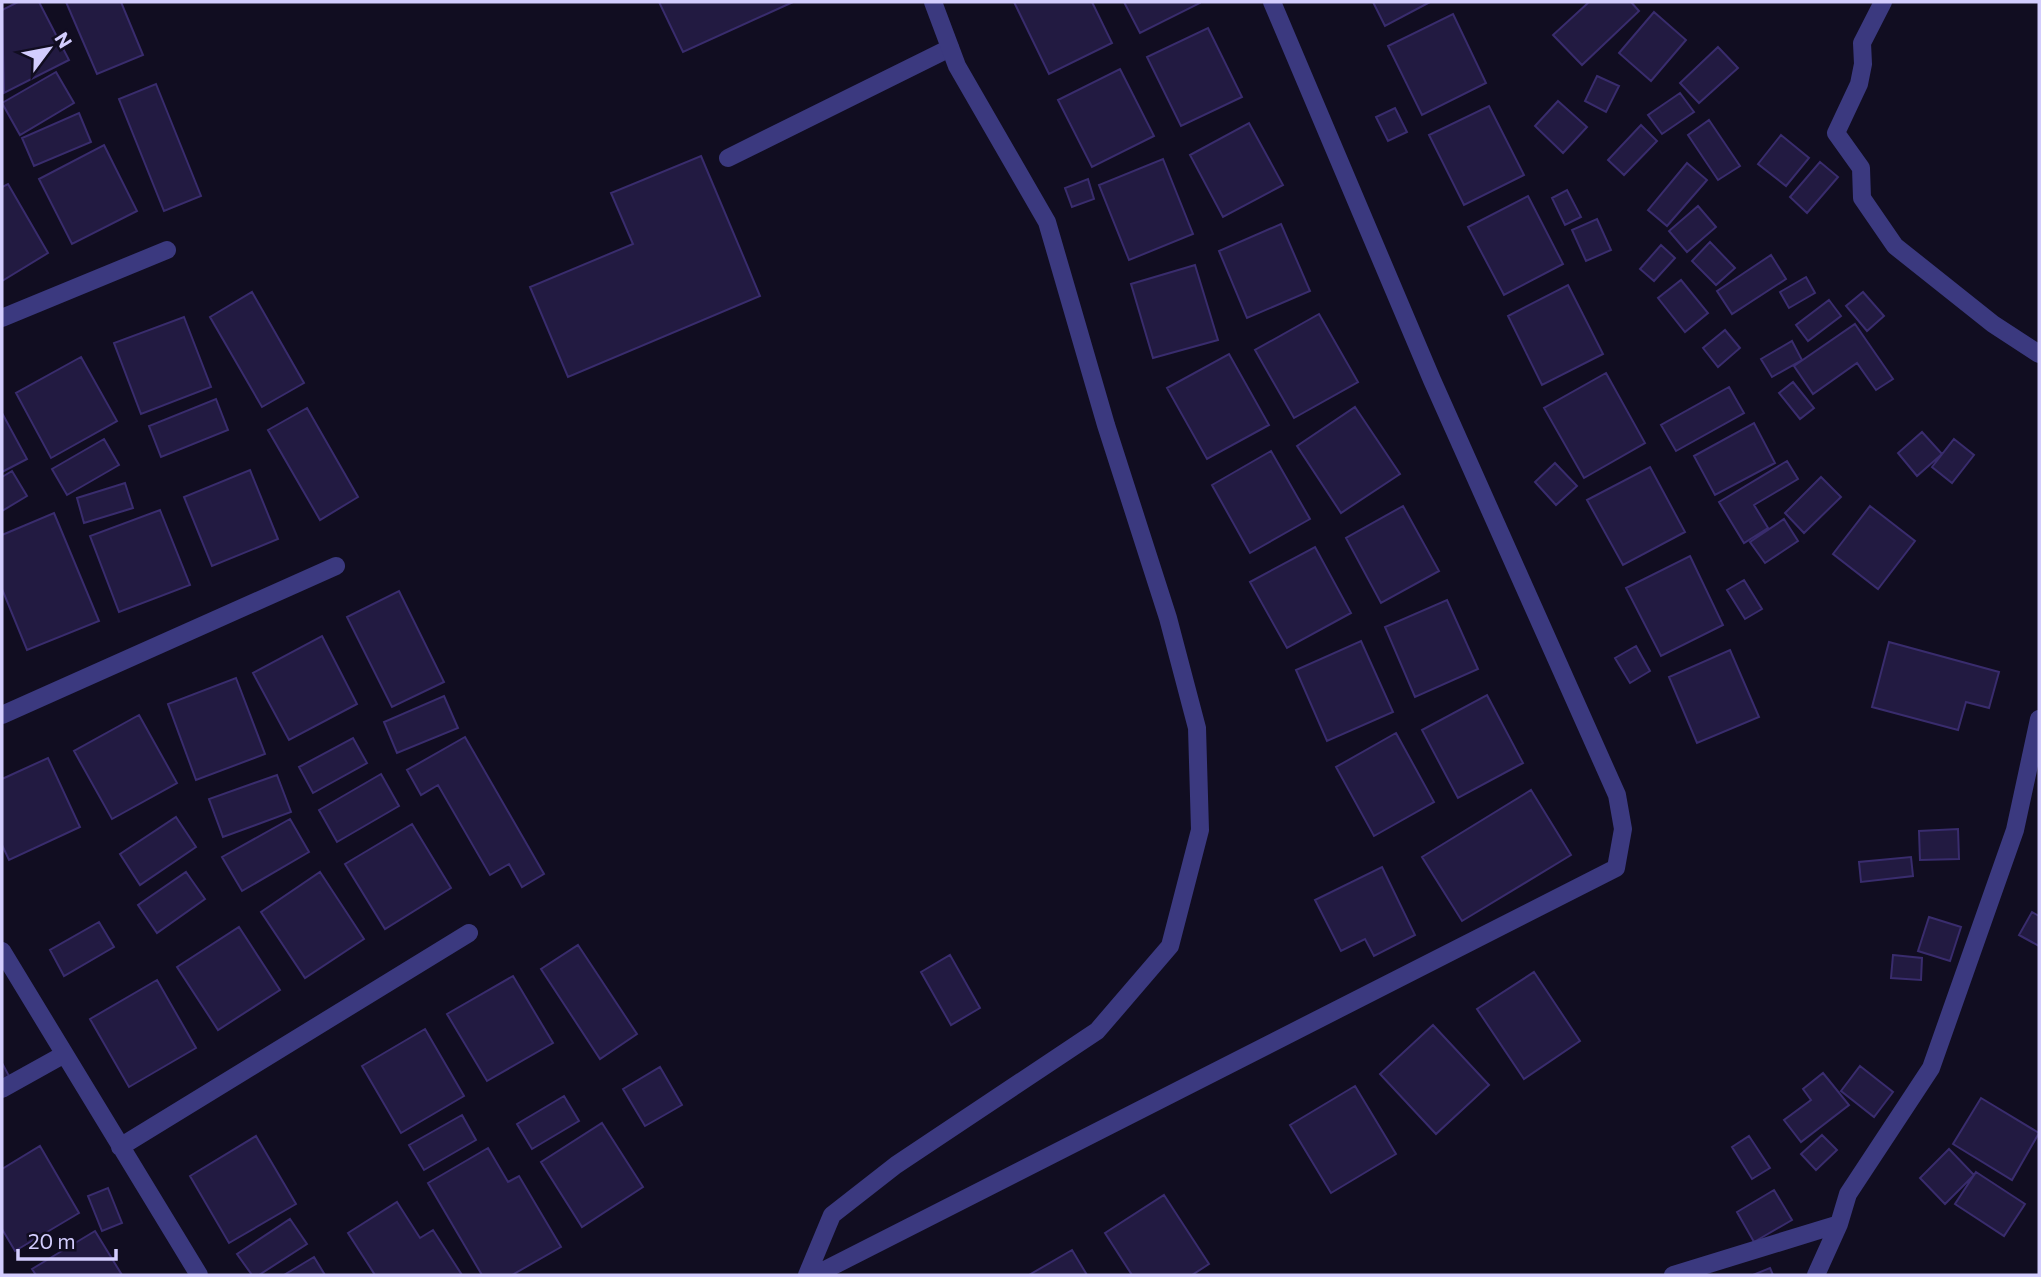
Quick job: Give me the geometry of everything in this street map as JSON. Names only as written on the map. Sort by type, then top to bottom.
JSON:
[{"type":"street","points":[[807,1275],[832,1215],[896,1165],[1097,1031],[1105,1022],[1170,947],[1200,830],[1196,728],[1168,618],[1098,400],[1047,222],[957,66],[933,2]]},
{"type":"street","points":[[815,1275],[1616,868],[1623,829],[1617,794],[1432,380],[1272,2]]},
{"type":"street","points":[[1882,2],[1862,43],[1863,64],[1859,84],[1836,133],[1861,168],[1862,198],[1895,246],[1993,324],[2039,354]]},
{"type":"street","points":[[728,158],[950,48]]},
{"type":"street","points":[[2,318],[167,250]]},
{"type":"street","points":[[2,715],[336,566]]},
{"type":"street","points":[[1816,1275],[1839,1224],[1848,1194],[1931,1068],[2015,830],[2039,719]]},
{"type":"street","points":[[120,1147],[469,933]]},
{"type":"street","points":[[2,951],[199,1275]]},
{"type":"street","points":[[2,1089],[63,1055]]},
{"type":"street","points":[[1673,1275],[1839,1224]]},
{"type":"building","points":[[18,2],[39,2],[69,60],[4,93],[2,10]]},
{"type":"building","points":[[66,2],[121,2],[143,55],[97,74]]},
{"type":"building","points":[[659,2],[793,2],[683,52]]},
{"type":"building","points":[[1014,2],[1092,2],[1112,43],[1049,74]]},
{"type":"building","points":[[1124,2],[1200,2],[1200,3],[1140,33]]},
{"type":"building","points":[[1373,2],[1430,2],[1385,26]]},
{"type":"building","points":[[1589,2],[1631,2],[1639,11],[1582,65],[1553,35]]},
{"type":"building","points":[[1654,12],[1686,40],[1651,81],[1619,53]]},
{"type":"building","points":[[1453,14],[1486,83],[1422,115],[1388,46]]},
{"type":"building","points":[[1208,28],[1242,97],[1181,126],[1147,57]]},
{"type":"building","points":[[1718,47],[1738,68],[1699,103],[1680,83]]},
{"type":"building","points":[[1120,69],[1154,136],[1092,167],[1058,100]]},
{"type":"building","points":[[56,72],[74,103],[20,135],[2,103]]},
{"type":"building","points":[[1597,76],[1619,86],[1606,112],[1585,101]]},
{"type":"building","points":[[156,84],[201,196],[164,211],[119,99]]},
{"type":"building","points":[[1680,93],[1694,112],[1662,134],[1648,115]]},
{"type":"building","points":[[1558,101],[1587,127],[1563,153],[1535,126]]},
{"type":"building","points":[[1489,106],[1524,175],[1464,205],[1429,135]]},
{"type":"building","points":[[1395,108],[1407,132],[1388,141],[1376,117]]},
{"type":"building","points":[[79,113],[91,142],[34,166],[22,138]]},
{"type":"building","points":[[1709,120],[1740,166],[1718,180],[1688,135]]},
{"type":"building","points":[[1249,123],[1283,185],[1223,217],[1190,155]]},
{"type":"building","points":[[1641,125],[1657,141],[1624,175],[1608,160]]},
{"type":"building","points":[[1781,135],[1809,158],[1786,186],[1758,164]]},
{"type":"building","points":[[104,145],[137,211],[72,244],[39,179]]},
{"type":"building","points":[[701,156],[760,296],[568,377],[530,287],[633,244],[611,193]]},
{"type":"building","points":[[1163,159],[1193,234],[1129,260],[1099,185]]},
{"type":"building","points":[[1820,162],[1838,177],[1807,213],[1790,197]]},
{"type":"building","points":[[1687,163],[1707,180],[1667,226],[1648,210]]},
{"type":"building","points":[[1088,179],[1094,199],[1072,207],[1065,188]]},
{"type":"building","points":[[8,184],[48,253],[2,281],[2,187]]},
{"type":"building","points":[[1567,190],[1581,217],[1565,225],[1552,198]]},
{"type":"building","points":[[1528,196],[1563,264],[1504,295],[1468,227]]},
{"type":"building","points":[[1698,206],[1716,227],[1687,252],[1669,231]]},
{"type":"building","points":[[1597,219],[1611,250],[1586,261],[1572,230]]},
{"type":"building","points":[[1281,224],[1310,291],[1247,318],[1219,251]]},
{"type":"building","points":[[1710,242],[1735,268],[1716,285],[1692,261]]},
{"type":"building","points":[[1661,245],[1675,258],[1654,281],[1640,269]]},
{"type":"building","points":[[1771,255],[1786,279],[1732,314],[1717,291]]},
{"type":"building","points":[[1195,265],[1218,340],[1153,358],[1131,284]]},
{"type":"building","points":[[1806,277],[1815,293],[1789,308],[1780,292]]},
{"type":"building","points":[[1681,280],[1708,313],[1685,332],[1658,298]]},
{"type":"building","points":[[1568,285],[1603,354],[1542,385],[1508,316]]},
{"type":"building","points":[[252,292],[304,383],[262,407],[210,317]]},
{"type":"building","points":[[1863,292],[1884,316],[1867,331],[1846,306]]},
{"type":"building","points":[[1829,300],[1841,316],[1808,341],[1796,325]]},
{"type":"building","points":[[1319,314],[1358,382],[1294,418],[1255,350]]},
{"type":"building","points":[[184,317],[211,387],[141,414],[114,343]]},
{"type":"building","points":[[1855,324],[1893,379],[1876,390],[1857,363],[1813,394],[1794,366]]},
{"type":"building","points":[[1725,330],[1740,348],[1718,367],[1703,348]]},
{"type":"building","points":[[1792,341],[1802,360],[1772,377],[1761,359]]},
{"type":"building","points":[[1229,354],[1269,425],[1207,459],[1167,388]]},
{"type":"building","points":[[81,357],[117,421],[51,458],[16,393]]},
{"type":"building","points":[[1606,373],[1645,443],[1584,478],[1544,408]]},
{"type":"building","points":[[1793,382],[1814,408],[1800,419],[1779,393]]},
{"type":"building","points":[[1729,387],[1744,413],[1676,451],[1661,425]]},
{"type":"building","points":[[216,399],[228,430],[161,457],[149,426]]},
{"type":"building","points":[[1355,407],[1400,474],[1341,513],[1297,446]]},
{"type":"building","points":[[307,408],[358,497],[320,520],[268,430]]},
{"type":"building","points":[[2,413],[27,459],[2,472]]},
{"type":"building","points":[[1754,423],[1775,463],[1715,495],[1694,456]]},
{"type":"building","points":[[1922,432],[1942,454],[1917,476],[1898,453]]},
{"type":"building","points":[[104,439],[119,465],[67,495],[52,469]]},
{"type":"building","points":[[1954,439],[1974,455],[1952,483],[1932,467]]},
{"type":"building","points":[[1271,451],[1310,519],[1250,553],[1212,485]]},
{"type":"building","points":[[1787,461],[1798,479],[1754,505],[1768,528],[1744,543],[1719,502]]},
{"type":"building","points":[[1555,463],[1577,486],[1556,505],[1535,482]]},
{"type":"building","points":[[1650,467],[1685,532],[1623,565],[1587,500]]},
{"type":"building","points":[[250,470],[278,539],[212,566],[184,497]]},
{"type":"building","points":[[12,471],[27,496],[2,511],[2,477]]},
{"type":"building","points":[[1821,477],[1841,497],[1804,533],[1785,513]]},
{"type":"building","points":[[125,483],[133,508],[84,523],[77,498]]},
{"type":"building","points":[[1403,506],[1439,571],[1381,603],[1346,538]]},
{"type":"building","points":[[1870,506],[1915,541],[1878,589],[1833,554]]},
{"type":"building","points":[[160,510],[190,585],[119,612],[90,536]]},
{"type":"building","points":[[54,513],[99,621],[27,650],[2,589],[2,535]]},
{"type":"building","points":[[1784,519],[1798,541],[1765,563],[1750,542]]},
{"type":"building","points":[[1315,547],[1351,613],[1287,648],[1250,582]]},
{"type":"building","points":[[1690,556],[1723,625],[1661,656],[1626,588]]},
{"type":"building","points":[[1744,580],[1762,609],[1745,619],[1727,590]]},
{"type":"building","points":[[399,591],[444,682],[392,707],[347,617]]},
{"type":"building","points":[[1447,600],[1478,669],[1415,697],[1385,627]]},
{"type":"building","points":[[322,636],[357,704],[289,740],[253,673]]},
{"type":"building","points":[[1361,641],[1393,712],[1327,741],[1296,670]]},
{"type":"building","points":[[1889,642],[1999,672],[1989,708],[1966,702],[1958,730],[1872,707]]},
{"type":"building","points":[[1636,646],[1650,671],[1630,683],[1615,658]]},
{"type":"building","points":[[1730,650],[1759,717],[1697,743],[1669,677]]},
{"type":"building","points":[[236,678],[265,754],[196,780],[168,704]]},
{"type":"building","points":[[1487,695],[1523,763],[1458,798],[1422,730]]},
{"type":"building","points":[[444,696],[458,728],[397,753],[384,722]]},
{"type":"building","points":[[139,715],[177,783],[112,819],[74,751]]},
{"type":"building","points":[[1396,733],[1434,802],[1374,836],[1336,767]]},
{"type":"building","points":[[465,737],[544,874],[522,887],[509,864],[490,875],[438,785],[421,795],[407,770]]},
{"type":"building","points":[[353,738],[367,763],[313,793],[299,767]]},
{"type":"building","points":[[48,758],[80,827],[9,860],[2,845],[2,779]]},
{"type":"building","points":[[381,774],[399,806],[337,842],[319,810]]},
{"type":"building","points":[[277,775],[291,812],[223,837],[209,799]]},
{"type":"building","points":[[1531,790],[1571,855],[1462,921],[1422,857]]},
{"type":"building","points":[[176,817],[196,847],[140,885],[120,854]]},
{"type":"building","points":[[290,819],[309,852],[242,891],[222,857]]},
{"type":"building","points":[[412,824],[451,888],[385,929],[345,864]]},
{"type":"building","points":[[1958,829],[1959,859],[1920,860],[1919,831]]},
{"type":"building","points":[[1911,857],[1913,876],[1861,882],[1859,862]]},
{"type":"building","points":[[1382,867],[1415,935],[1374,956],[1365,939],[1341,951],[1315,900]]},
{"type":"building","points":[[186,872],[205,899],[157,933],[138,905]]},
{"type":"building","points":[[320,872],[364,939],[305,978],[261,912]]},
{"type":"building","points":[[2032,912],[2039,916],[2039,946],[2019,935]]},
{"type":"building","points":[[1929,917],[1961,927],[1950,961],[1918,951]]},
{"type":"building","points":[[99,922],[114,947],[64,976],[50,950]]},
{"type":"building","points":[[239,927],[280,990],[218,1030],[177,967]]},
{"type":"building","points":[[578,945],[637,1034],[600,1059],[541,969]]},
{"type":"building","points":[[950,955],[980,1008],[951,1025],[921,972]]},
{"type":"building","points":[[1893,955],[1922,958],[1921,980],[1891,978]]},
{"type":"building","points":[[1534,972],[1580,1041],[1524,1079],[1477,1009]]},
{"type":"building","points":[[513,976],[553,1043],[487,1081],[447,1014]]},
{"type":"building","points":[[157,980],[196,1048],[129,1087],[90,1019]]},
{"type":"building","points":[[1433,1025],[1489,1085],[1436,1134],[1380,1074]]},
{"type":"building","points":[[425,1029],[464,1096],[401,1133],[362,1066]]},
{"type":"building","points":[[2,1063],[9,1076],[2,1080]]},
{"type":"building","points":[[1860,1066],[1893,1092],[1874,1117],[1841,1091]]},
{"type":"building","points":[[660,1067],[682,1105],[645,1126],[623,1089]]},
{"type":"building","points":[[1823,1073],[1849,1105],[1801,1142],[1784,1120],[1811,1100],[1803,1089]]},
{"type":"building","points":[[1355,1086],[1396,1154],[1331,1193],[1290,1125]]},
{"type":"building","points":[[564,1096],[579,1121],[532,1149],[517,1124]]},
{"type":"building","points":[[1981,1098],[2039,1133],[2012,1180],[1953,1144]]},
{"type":"building","points":[[462,1115],[476,1140],[424,1170],[409,1145]]},
{"type":"building","points":[[602,1123],[643,1187],[582,1227],[541,1162]]},
{"type":"building","points":[[1822,1135],[1837,1150],[1816,1170],[1801,1154]]},
{"type":"building","points":[[256,1136],[296,1204],[229,1243],[190,1176]]},
{"type":"building","points":[[1749,1136],[1770,1168],[1752,1179],[1732,1147]]},
{"type":"building","points":[[40,1146],[79,1213],[15,1251],[2,1229],[2,1169]]},
{"type":"building","points":[[488,1148],[508,1182],[519,1176],[561,1247],[512,1275],[482,1275],[428,1183]]},
{"type":"building","points":[[1949,1149],[1974,1175],[1945,1204],[1920,1178]]},
{"type":"building","points":[[1976,1172],[2025,1204],[2004,1236],[1955,1204]]},
{"type":"building","points":[[108,1188],[122,1223],[102,1231],[88,1196]]},
{"type":"building","points":[[1774,1190],[1792,1220],[1754,1242],[1737,1212]]},
{"type":"building","points":[[1164,1195],[1209,1264],[1192,1275],[1132,1275],[1105,1233]]},
{"type":"building","points":[[397,1202],[420,1238],[433,1230],[462,1275],[375,1275],[348,1233]]},
{"type":"building","points":[[290,1219],[307,1244],[259,1275],[252,1275],[237,1254]]},
{"type":"building","points":[[95,1231],[122,1275],[36,1275],[32,1269]]},
{"type":"building","points":[[1072,1250],[1087,1275],[1029,1275]]},
{"type":"building","points":[[314,1257],[325,1275],[284,1275]]},
{"type":"building","points":[[1770,1268],[1773,1275],[1753,1275]]}]
